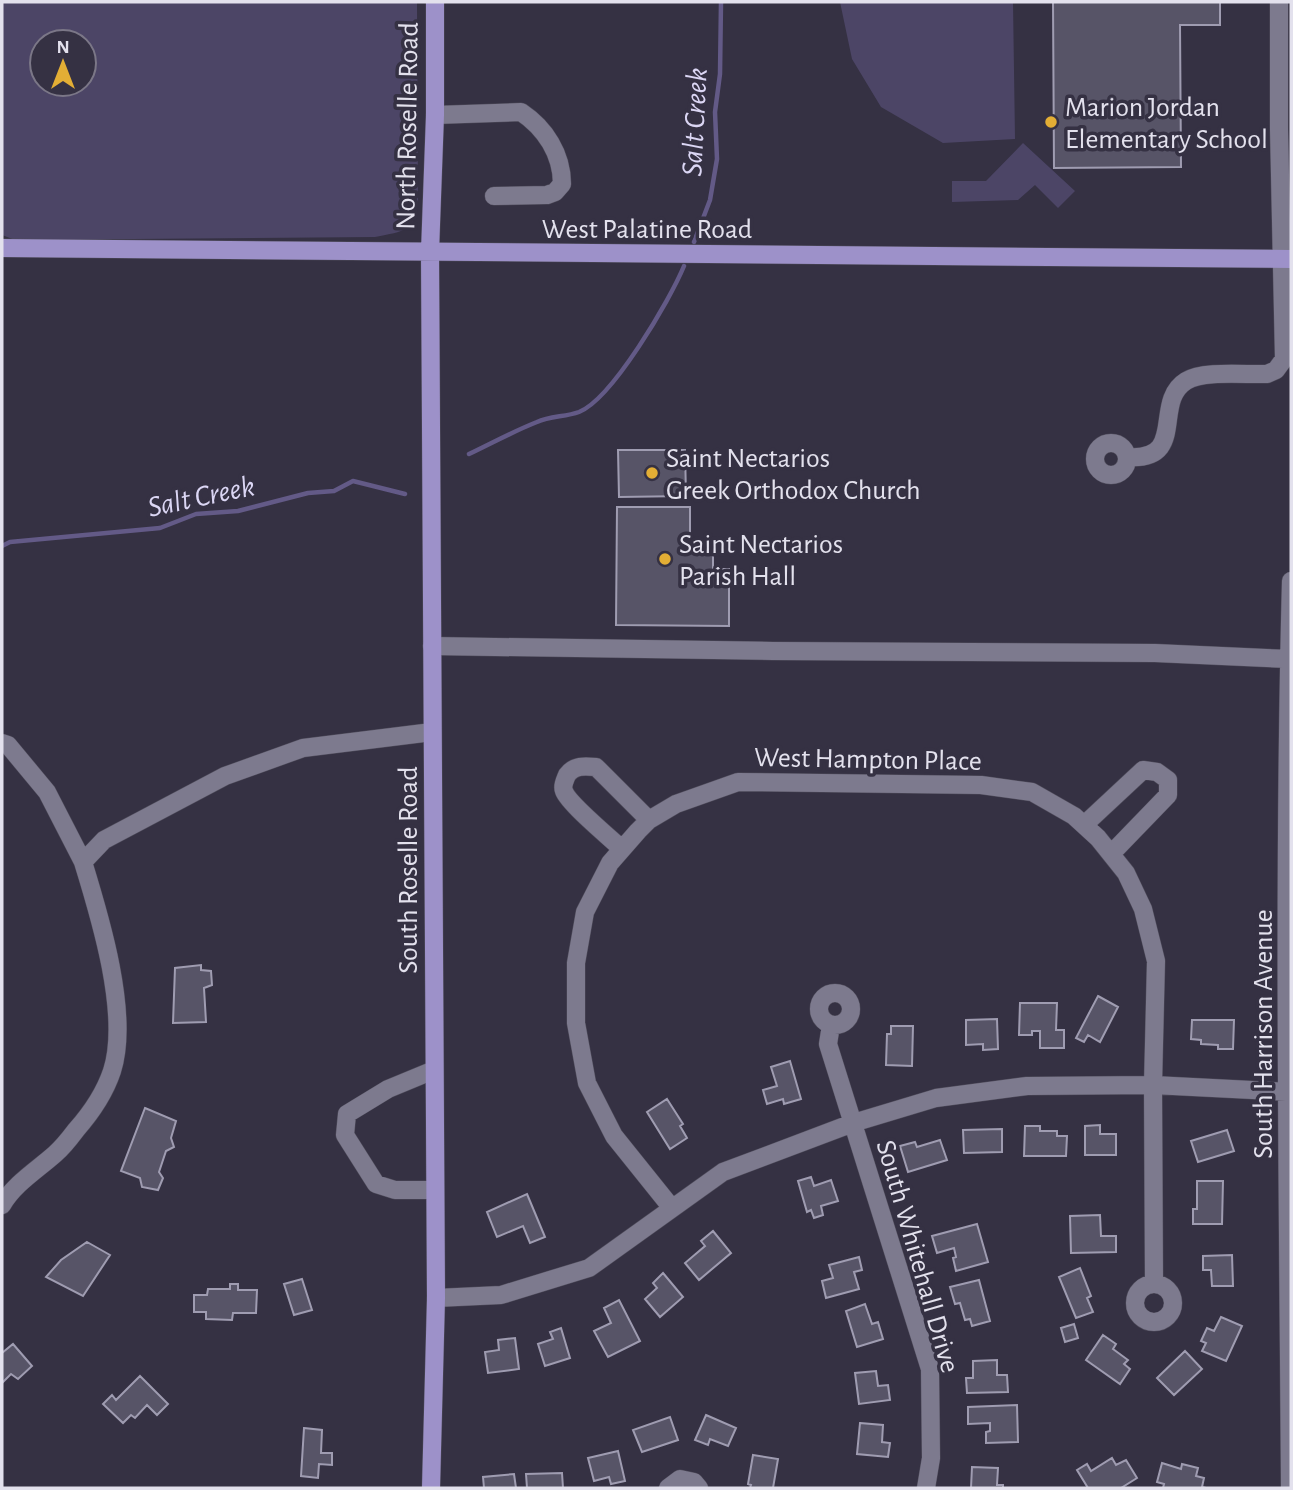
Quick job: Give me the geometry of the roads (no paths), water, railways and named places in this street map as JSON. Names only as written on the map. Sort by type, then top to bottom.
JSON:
[{"type":"main road","name":"North Roselle Road","points":[[430,252],[435,115],[435,2]]},
{"type":"main road","name":"West Palatine Road","points":[[2,248],[1287,259]]},
{"type":"main road","name":"South Roselle Road","points":[[430,252],[436,1298],[431,1488]]},
{"type":"street","points":[[1128,457],[1141,458],[1159,450],[1167,432],[1169,406],[1174,392],[1187,380],[1207,375],[1267,374],[1276,370],[1284,359],[1287,259],[1279,2]]},
{"type":"street","points":[[435,115],[521,112],[545,132],[562,172],[562,184],[547,195],[494,196]]},
{"type":"street","name":"South Harrison Avenue","points":[[1290,1488],[1291,580]]},
{"type":"street","points":[[432,646],[1155,653],[1290,667]]},
{"type":"street","points":[[83,862],[104,840],[225,776],[303,748],[432,732]]},
{"type":"street","points":[[2,743],[8,745],[47,792],[83,862],[101,920],[115,999],[117,1029],[112,1070],[90,1115],[58,1151],[8,1195],[2,1205]]},
{"type":"street","points":[[622,849],[571,801],[564,791],[564,781],[570,770],[596,766],[649,820]]},
{"type":"street","points":[[1084,825],[1143,770],[1157,772],[1168,780],[1168,795],[1111,854]]},
{"type":"street","name":"West Hampton Place","points":[[671,1207],[614,1136],[587,1083],[576,1023],[576,963],[585,912],[610,863],[622,849],[649,820],[676,804],[738,782],[967,785],[1032,792],[1074,816],[1098,838],[1126,873],[1143,909],[1156,961],[1153,1085],[1154,1284]]},
{"type":"street","name":"South Whitehall Drive","points":[[831,1026],[828,1044],[930,1370],[931,1458],[926,1488]]},
{"type":"street","points":[[434,1070],[388,1089],[347,1114],[345,1135],[376,1184],[395,1190],[435,1190]]},
{"type":"street","points":[[436,1298],[501,1295],[589,1268],[723,1172],[853,1123],[936,1098],[1027,1086],[1153,1085],[1290,1092]]},
{"type":"street","points":[[668,1488],[674,1482],[687,1479],[699,1488]]},
{"type":"waterway","name":"Salt Creek","points":[[694,242],[710,200],[717,159],[715,112],[720,74],[721,2]]},
{"type":"waterway","name":"Salt Creek","points":[[469,454],[528,426],[579,412],[592,403],[639,347],[684,266]]},
{"type":"waterway","name":"Salt Creek","points":[[2,546],[10,542],[160,528],[196,514],[238,511],[308,493],[334,491],[353,481],[405,494]]},
{"type":"place","name":"Marion Jordan Elementary School","points":[[1051,122]]},
{"type":"place","name":"Saint Nectarios Greek Orthodox Church","points":[[652,473]]},
{"type":"place","name":"Saint Nectarios Parish Hall","points":[[665,559]]}]
